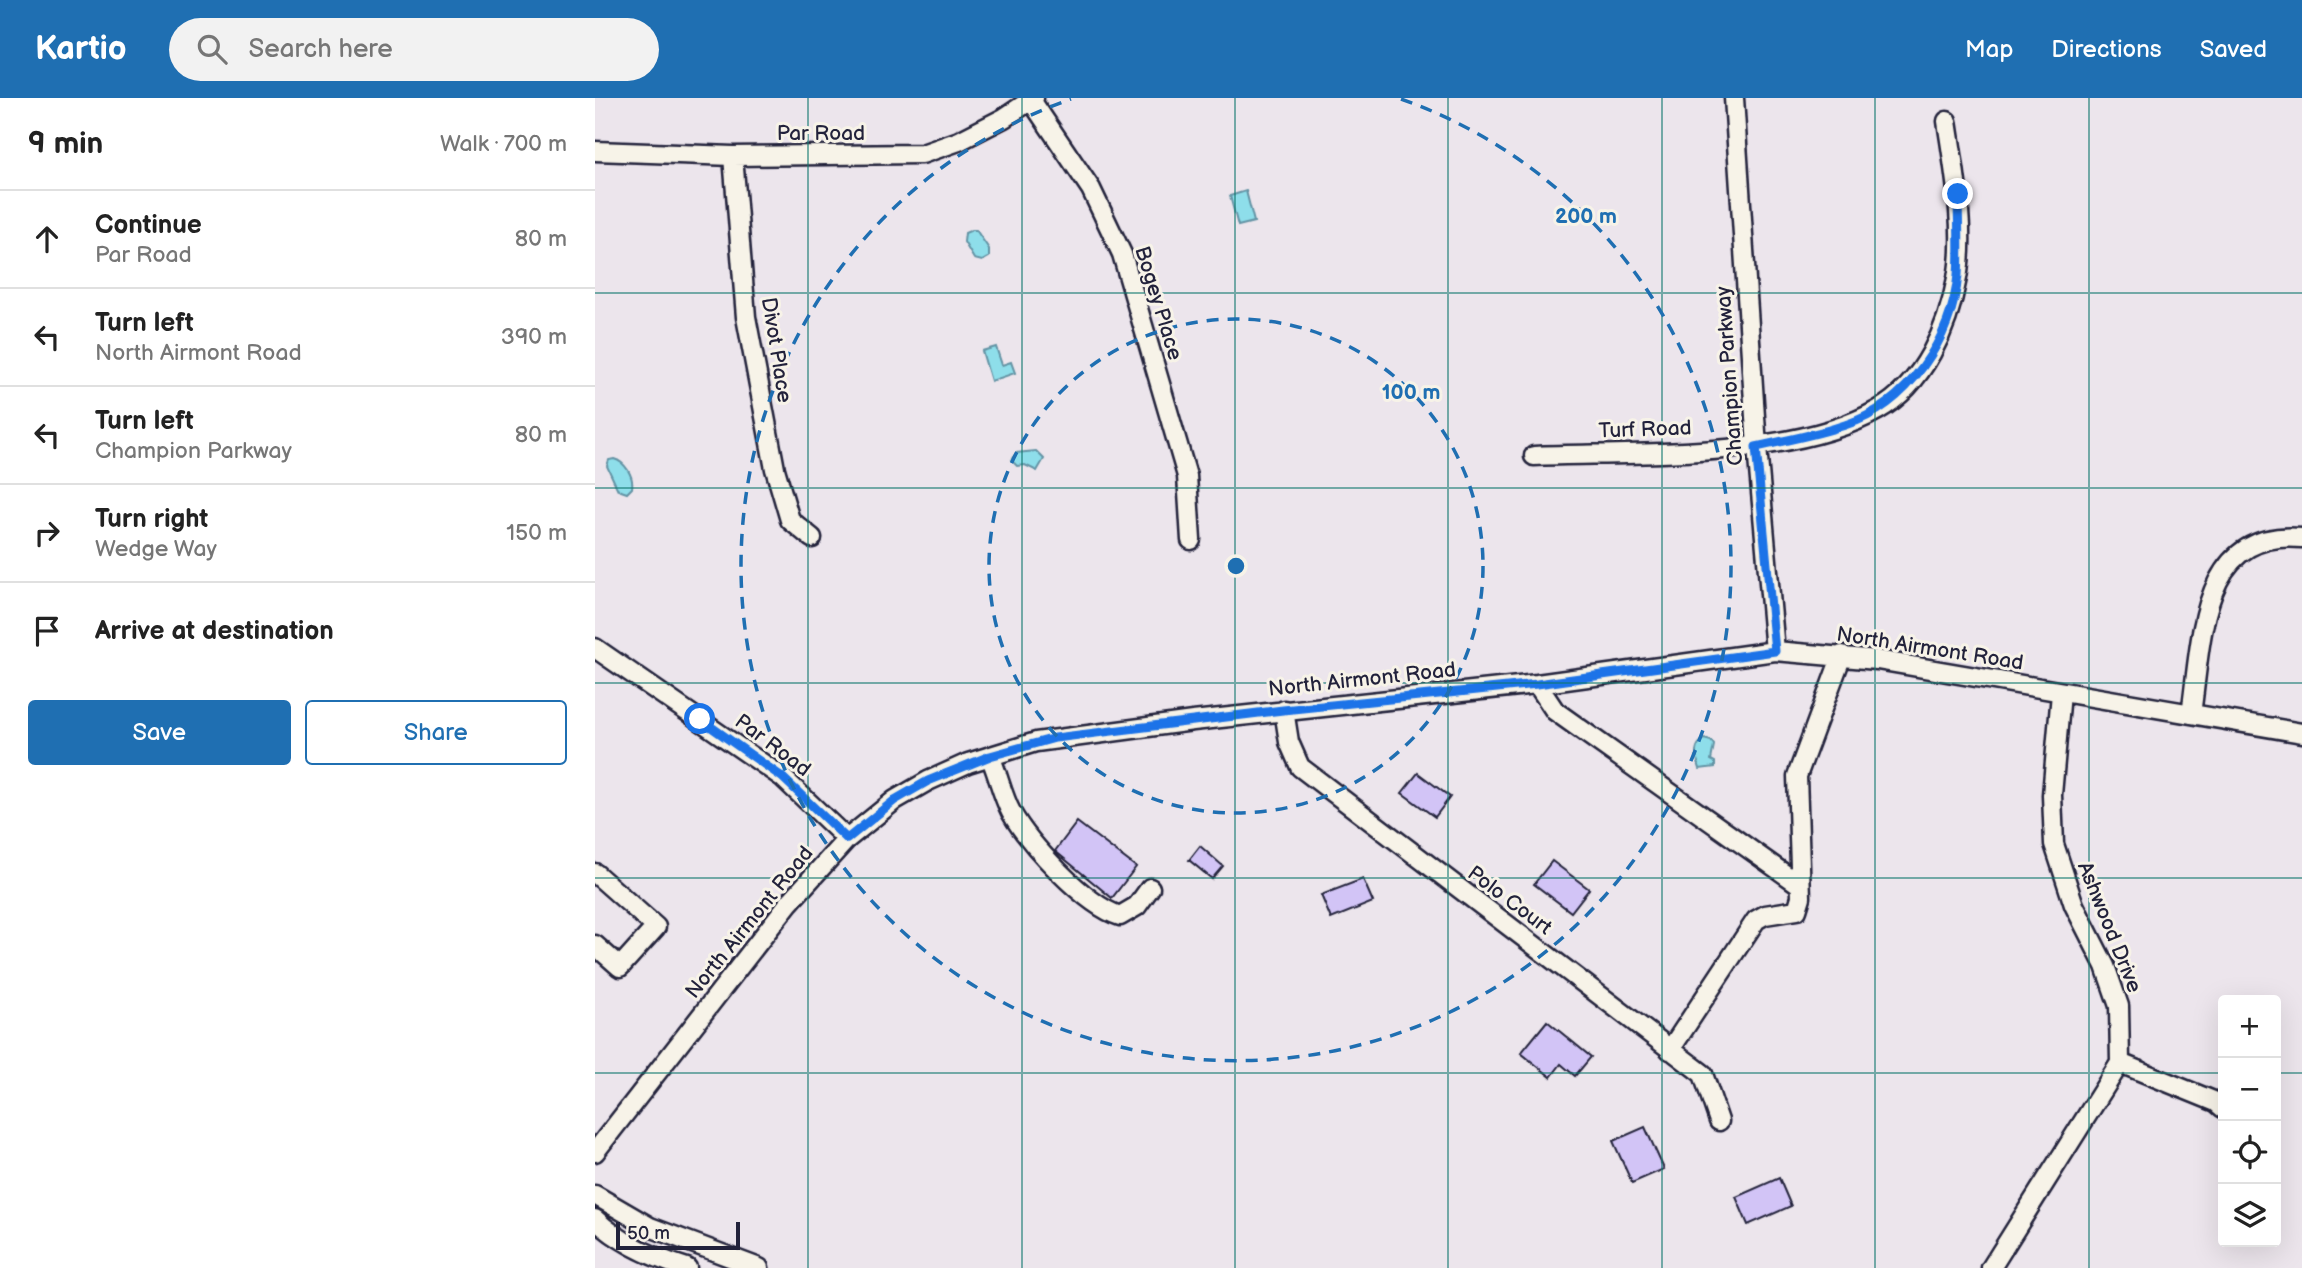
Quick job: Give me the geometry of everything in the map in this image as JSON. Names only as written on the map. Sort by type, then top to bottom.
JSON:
[{"type":"street","name":"Champion Parkway","points":[[1734,98],[1756,447],[1775,651]]},
{"type":"street","name":"Par Road","points":[[595,151],[733,156],[922,154],[982,130],[1032,99]]},
{"type":"street","name":"Bogey Place","points":[[1032,99],[1091,190],[1122,254],[1187,476],[1191,540]]},
{"type":"street","name":"Turf Road","points":[[1534,456],[1756,447],[1847,425],[1880,409],[1918,374],[1940,341],[1958,276],[1958,194],[1947,121]]},
{"type":"street","name":"Divot Place","points":[[733,156],[746,317],[775,469],[790,520],[812,538]]},
{"type":"street","points":[[2190,714],[2210,596],[2222,571],[2241,549],[2266,541],[2302,538]]},
{"type":"street","name":"Par Road","points":[[595,648],[782,777],[847,839]]},
{"type":"street","name":"North Airmont Road","points":[[595,1152],[789,903],[847,839],[895,800],[928,781],[990,756],[1055,738],[1283,710],[1537,684],[1775,651],[1842,655],[2302,733]]},
{"type":"street","points":[[1670,1050],[1748,930],[1765,915],[1797,909],[1800,885],[1797,776],[1842,655]]},
{"type":"street","points":[[1537,684],[1555,711],[1800,885]]},
{"type":"street","name":"Ashwood Drive","points":[[2061,693],[2052,795],[2054,844],[2074,905],[2105,966],[2119,1006],[2120,1063]]},
{"type":"street","name":"Polo Court","points":[[1283,710],[1289,742],[1300,768],[1703,1074],[1719,1121]]},
{"type":"street","points":[[990,756],[1011,811],[1030,839],[1062,875],[1120,916],[1137,906],[1150,888]]},
{"type":"street","points":[[595,873],[656,927],[620,967],[595,945]]},
{"type":"street","points":[[1991,1268],[2120,1063],[2218,1104]]},
{"type":"street","points":[[595,1195],[650,1227],[759,1268]]},
{"type":"street","points":[[595,1219],[619,1238],[661,1260],[687,1268]]},
{"type":"water","points":[[1246,191],[1254,222],[1238,226],[1230,196]]},
{"type":"water","points":[[976,230],[989,249],[989,257],[982,261],[974,259],[964,242],[965,233]]},
{"type":"water","points":[[996,347],[1002,365],[1011,362],[1015,373],[991,381],[982,351]]},
{"type":"water","points":[[1036,451],[1044,459],[1037,471],[1025,465],[1017,466],[1011,460],[1016,453]]},
{"type":"water","points":[[609,460],[622,463],[630,474],[632,488],[627,493],[618,490],[607,466]]},
{"type":"water","points":[[1704,739],[1714,745],[1711,760],[1715,762],[1715,767],[1700,769],[1696,750]]},
{"type":"building","points":[[1418,773],[1450,797],[1435,817],[1402,793]]},
{"type":"building","points":[[1077,822],[1136,867],[1112,898],[1055,851]]},
{"type":"building","points":[[1200,846],[1223,866],[1212,879],[1189,860]]},
{"type":"building","points":[[1552,861],[1589,889],[1571,912],[1534,884]]},
{"type":"building","points":[[1363,879],[1373,902],[1331,919],[1321,895]]},
{"type":"building","points":[[1547,1021],[1591,1057],[1575,1076],[1561,1064],[1551,1077],[1521,1053]]},
{"type":"building","points":[[1645,1127],[1664,1169],[1632,1183],[1613,1141]]},
{"type":"building","points":[[1779,1178],[1791,1206],[1748,1225],[1736,1197]]},
{"type":"route","points":[[700,719],[782,777],[847,839],[895,800],[928,781],[1009,749],[1055,738],[1193,720],[1537,684],[1775,651],[1756,447],[1847,425],[1880,409],[1918,374],[1940,341],[1958,276],[1958,194]]}]
